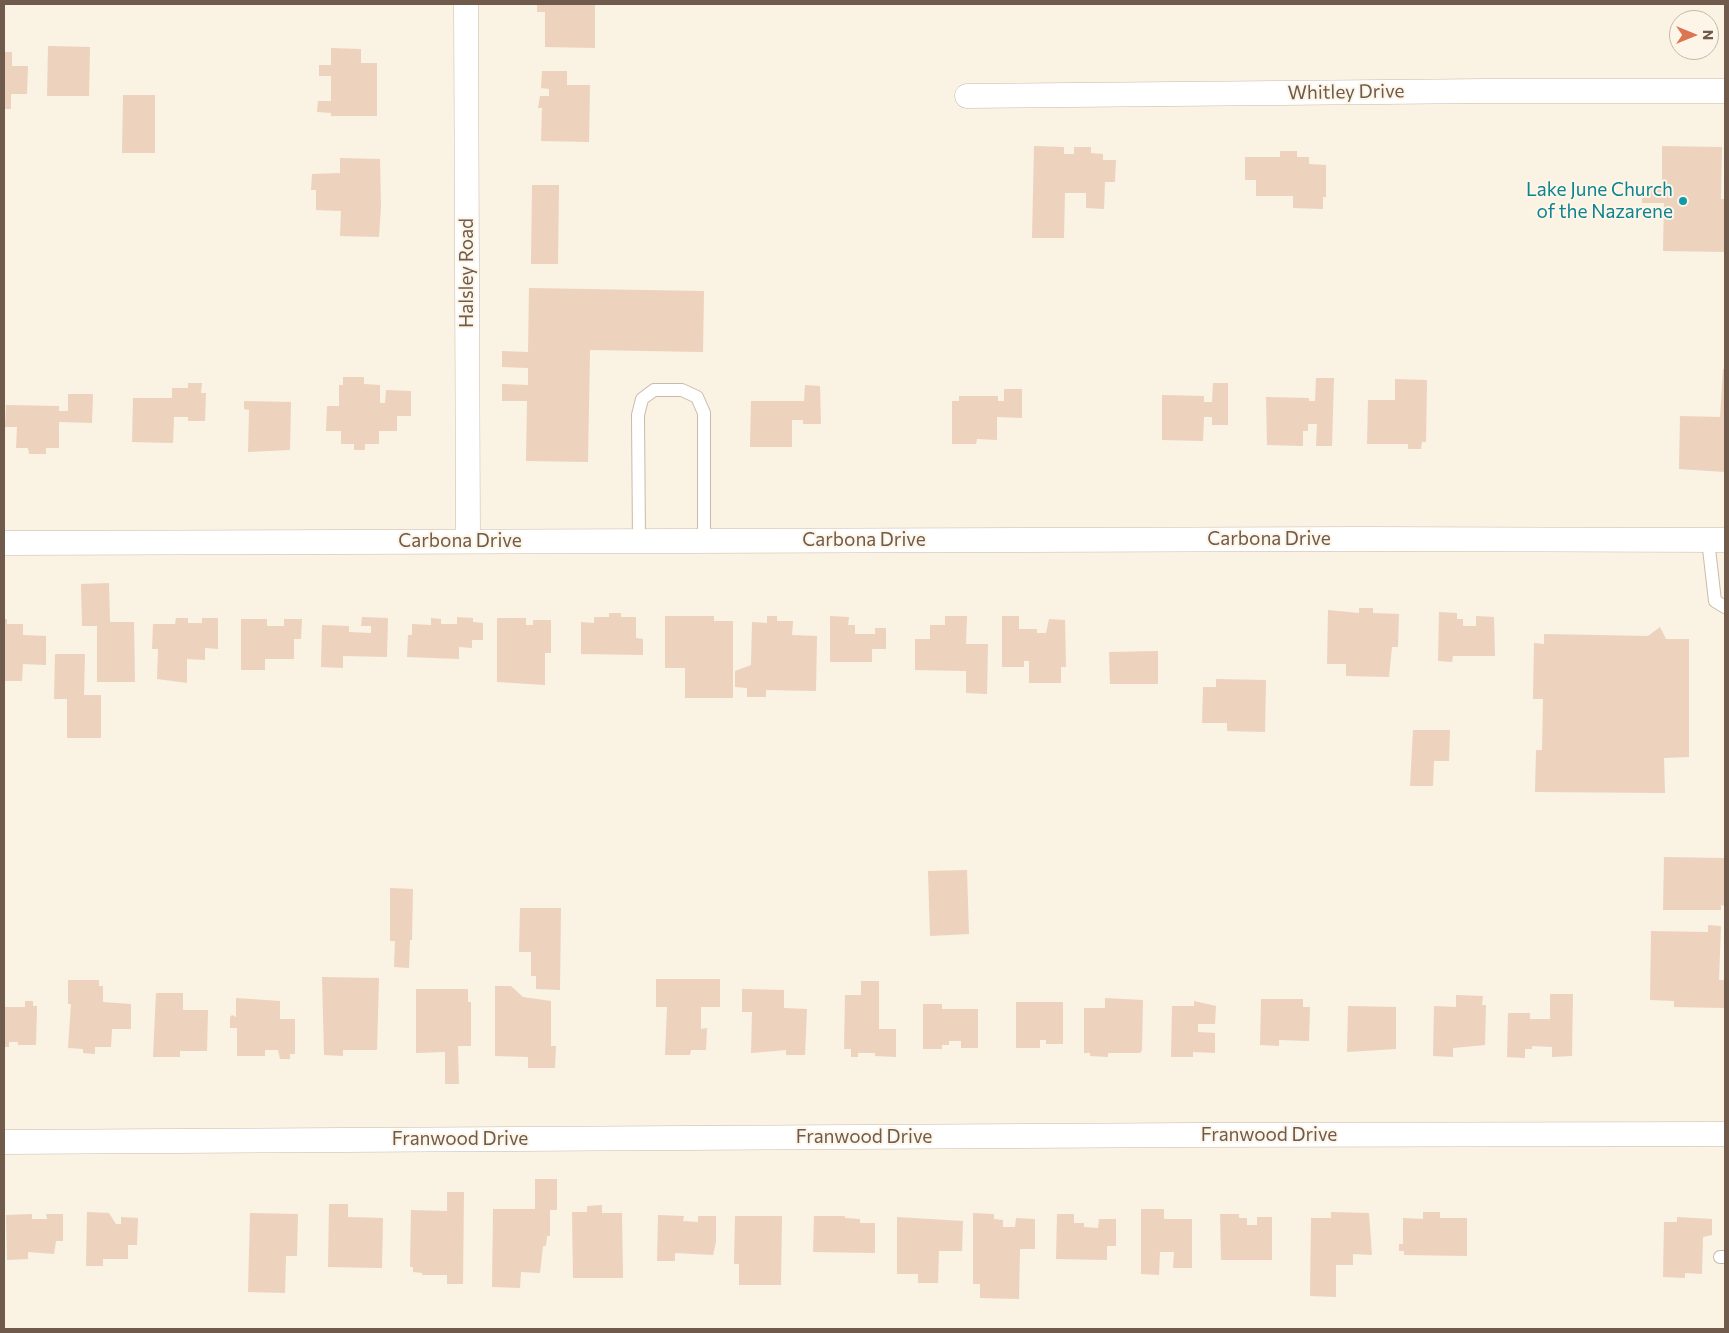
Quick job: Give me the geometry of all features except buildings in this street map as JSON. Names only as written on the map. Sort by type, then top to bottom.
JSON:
[{"type":"street","name":"Halsley Road","points":[[466,4],[468,541]]},
{"type":"street","name":"Whitley Drive","points":[[967,96],[1487,91],[1725,91]]},
{"type":"street","name":"Carbona Drive","points":[[4,543],[704,540],[1716,540]]},
{"type":"street","name":"Franwood Drive","points":[[4,1142],[1184,1135],[1725,1134]]},
{"type":"lane","points":[[640,541],[638,415],[642,399],[654,390],[682,390],[697,397],[704,414],[704,540]]},
{"type":"lane","points":[[1716,540],[1715,601],[1725,607]]},
{"type":"place","name":"Lake June Church of the Nazarene","points":[[1683,201]]}]
